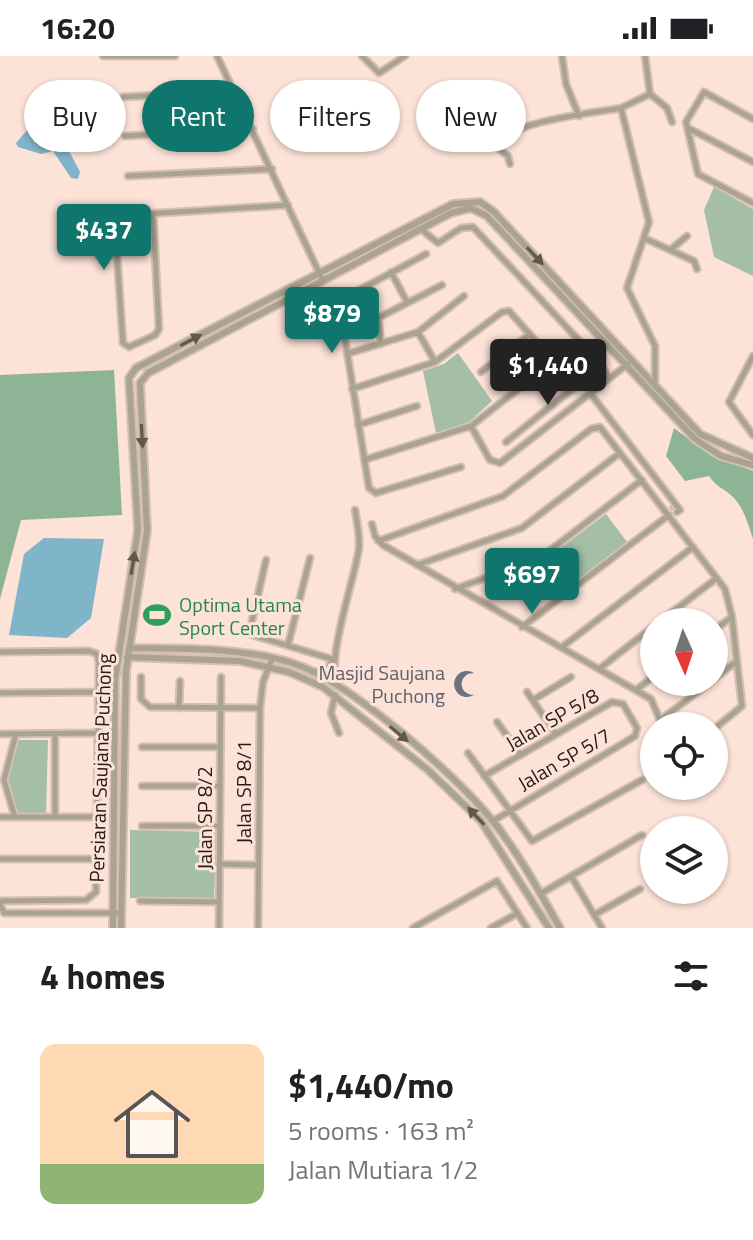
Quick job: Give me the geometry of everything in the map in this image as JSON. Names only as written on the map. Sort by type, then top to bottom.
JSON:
[{"type":"street","points":[[103,56],[175,56]]},
{"type":"street","points":[[217,56],[229,80]]},
{"type":"street","points":[[362,56],[379,73],[405,56]]},
{"type":"street","points":[[562,56],[567,89],[580,116]]},
{"type":"street","points":[[645,56],[650,94],[667,108],[672,122]]},
{"type":"street","points":[[753,119],[704,92],[688,125],[691,152],[698,174],[753,203]]},
{"type":"street","points":[[510,164],[508,156],[497,147],[506,134],[523,127],[621,108],[650,94]]},
{"type":"street","points":[[621,108],[648,214],[644,238],[627,288],[655,346],[655,385]]},
{"type":"street","points":[[688,125],[753,162]]},
{"type":"street","points":[[254,131],[321,278]]},
{"type":"street","points":[[128,176],[272,169]]},
{"type":"street","name":"Persiaran Saujana Puchong","points":[[121,928],[117,913],[124,653],[132,631],[146,518],[142,378],[453,204],[480,202],[493,211],[700,434],[753,458]]},
{"type":"street","points":[[153,214],[159,329],[133,347],[126,346],[115,225],[120,217],[130,215],[288,205]]},
{"type":"street","name":"Persiaran Saujana Puchong","points":[[113,928],[117,913],[126,671],[120,640],[138,530],[131,373],[460,209],[471,208],[487,216],[695,439],[721,456],[753,465]]},
{"type":"street","points":[[431,237],[434,222]]},
{"type":"street","points":[[421,230],[438,243],[461,228],[473,227],[601,364],[609,379]]},
{"type":"street","points":[[670,250],[687,236]]},
{"type":"street","points":[[644,238],[694,261],[697,269]]},
{"type":"street","points":[[426,254],[339,301],[352,389],[369,488],[380,493],[461,467]]},
{"type":"street","points":[[391,272],[407,302]]},
{"type":"street","points":[[381,344],[378,318],[442,285]]},
{"type":"street","points":[[347,354],[418,332],[464,296]]},
{"type":"street","points":[[352,389],[435,362],[505,311],[555,360],[576,386],[506,442]]},
{"type":"street","points":[[418,332],[435,362]]},
{"type":"street","points":[[481,372],[530,334]]},
{"type":"street","points":[[753,356],[729,402],[753,435]]},
{"type":"street","points":[[364,460],[471,426],[555,360]]},
{"type":"street","points":[[471,426],[490,460],[500,463],[632,361]]},
{"type":"street","points":[[590,393],[727,594],[742,702],[740,710],[728,719]]},
{"type":"street","points":[[358,425],[417,406]]},
{"type":"street","points":[[378,541],[503,496],[591,429],[602,428],[642,480],[672,510]]},
{"type":"street","points":[[416,566],[522,528],[620,453]]},
{"type":"street","points":[[455,589],[540,558],[642,480]]},
{"type":"street","points":[[339,687],[334,675],[336,652],[359,548],[355,510]]},
{"type":"street","points":[[522,627],[672,510]]},
{"type":"street","points":[[137,512],[146,518],[138,530]]},
{"type":"street","points":[[372,524],[378,541],[416,566],[640,692]]},
{"type":"street","points":[[562,647],[693,547]]},
{"type":"street","points":[[288,645],[310,558]]},
{"type":"street","points":[[266,560],[249,634],[332,659]]},
{"type":"street","points":[[677,608],[717,578]]},
{"type":"street","points":[[728,620],[732,617]]},
{"type":"street","points":[[132,631],[139,646],[146,649]]},
{"type":"street","points":[[599,669],[640,637]]},
{"type":"street","points":[[124,653],[146,649],[241,653],[308,679],[335,695],[428,770],[481,821],[549,928]]},
{"type":"street","points":[[0,652],[89,651],[99,658],[94,897],[86,900],[0,902],[4,913],[117,913]]},
{"type":"street","points":[[313,672],[327,670],[336,652]]},
{"type":"street","points":[[124,653],[143,657],[271,663],[313,672],[339,687],[433,762],[493,821],[560,928]]},
{"type":"street","points":[[126,671],[143,657]]},
{"type":"street","points":[[728,668],[737,661]]},
{"type":"street","name":"Jalan SP 8/1","points":[[258,928],[260,708],[271,663]]},
{"type":"street","points":[[141,677],[141,699],[150,707],[260,708]]},
{"type":"street","name":"Jalan SP 8/2","points":[[219,928],[221,677]]},
{"type":"street","points":[[533,700],[571,677]]},
{"type":"street","points":[[179,708],[180,681]]},
{"type":"street","points":[[636,690],[640,687]]},
{"type":"street","points":[[0,693],[97,692]]},
{"type":"street","points":[[527,692],[556,734]]},
{"type":"street","points":[[335,695],[331,713],[339,733]]},
{"type":"street","points":[[646,696],[653,700],[658,719],[662,719],[692,696]]},
{"type":"street","name":"Jalan SP 5/8","points":[[484,776],[612,702],[623,704],[630,717]]},
{"type":"street","name":"Jalan SP 5/7","points":[[493,821],[635,736],[637,728],[630,717]]},
{"type":"street","points":[[497,722],[521,755]]},
{"type":"street","points":[[0,734],[96,733]]},
{"type":"street","points":[[15,817],[4,780],[16,734]]},
{"type":"street","points":[[55,734],[55,817]]},
{"type":"street","points":[[142,747],[220,747]]},
{"type":"street","points":[[468,753],[529,841],[536,841],[640,781]]},
{"type":"street","points":[[142,786],[220,786]]},
{"type":"street","points":[[0,817],[96,817]]},
{"type":"street","points":[[142,826],[220,826]]},
{"type":"street","points":[[540,894],[640,836]]},
{"type":"street","points":[[0,859],[96,859]]},
{"type":"street","points":[[219,864],[258,865]]},
{"type":"street","points":[[571,876],[602,928]]},
{"type":"street","points":[[413,928],[494,881],[502,884],[527,928]]},
{"type":"street","points":[[594,915],[640,889]]},
{"type":"street","points":[[140,901],[219,902]]},
{"type":"street","points":[[491,928],[518,912]]},
{"type":"green space","points":[[714,187],[753,209],[753,276],[714,257],[704,210]]},
{"type":"green space","points":[[458,353],[492,401],[469,422],[436,433],[423,371],[444,364]]},
{"type":"green space","points":[[114,370],[122,515],[21,520],[0,599],[0,375]]},
{"type":"green space","points":[[674,428],[710,455],[753,471],[753,539],[743,511],[733,497],[709,476],[685,481],[666,456]]},
{"type":"green space","points":[[606,514],[627,542],[570,588],[546,559]]},
{"type":"green space","points":[[16,740],[48,740],[46,816],[16,816],[5,782]]},
{"type":"green space","points":[[130,830],[216,832],[214,899],[130,898]]},
{"type":"water","points":[[24,134],[24,149],[16,143]]},
{"type":"water","points":[[54,152],[70,152],[80,172],[78,179],[71,178]]},
{"type":"water","points":[[44,538],[104,539],[91,618],[67,638],[9,635],[24,554]]},
{"type":"place","name":"Optima Utama Sport Center","points":[[157,615]]},
{"type":"place","name":"Masjid Saujana Puchong","points":[[467,684]]}]
